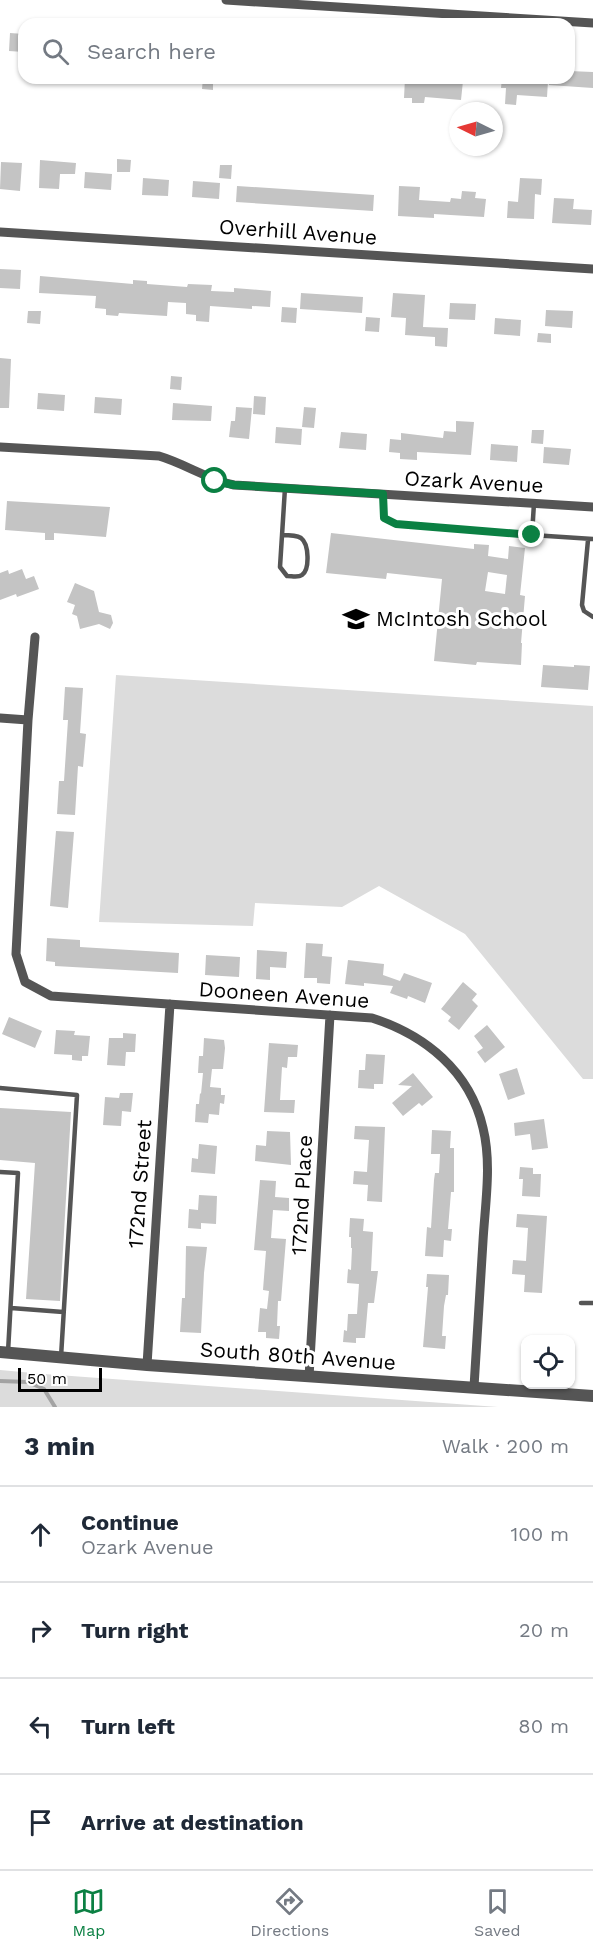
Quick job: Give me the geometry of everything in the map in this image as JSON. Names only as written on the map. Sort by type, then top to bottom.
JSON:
[{"type":"street","points":[[226,0],[513,18]]},
{"type":"street","points":[[575,22],[593,23]]},
{"type":"street","name":"Overhill Avenue","points":[[0,232],[593,269]]},
{"type":"street","name":"Ozark Avenue","points":[[0,447],[159,456],[215,481],[234,485],[593,507]]},
{"type":"street","points":[[0,718],[28,720],[35,637]]},
{"type":"street","name":"Dooneen Avenue","points":[[28,720],[16,954],[25,982],[51,996],[372,1018],[413,1034],[450,1064],[476,1105],[484,1129],[487,1168],[474,1387]]},
{"type":"street","name":"172nd Street","points":[[147,1365],[170,1004]]},
{"type":"street","name":"172nd Place","points":[[309,1377],[330,1015]]},
{"type":"street","name":"South 80th Avenue","points":[[4,1352],[147,1365],[593,1396]]},
{"type":"lane","points":[[282,535],[299,537],[304,540],[307,569],[303,574],[287,576],[280,567],[282,535],[285,488]]},
{"type":"lane","points":[[383,494],[384,518],[396,524],[590,540],[582,605],[584,611],[593,617]]},
{"type":"lane","points":[[532,535],[534,503]]},
{"type":"lane","points":[[0,1088],[77,1095],[61,1357]]},
{"type":"lane","points":[[0,1172],[18,1173],[11,1308],[4,1352]]},
{"type":"lane","points":[[581,1303],[593,1303]]},
{"type":"lane","points":[[11,1308],[63,1312]]},
{"type":"shaded area","points":[[116,675],[593,706],[593,1079],[583,1079],[465,934],[379,886],[342,907],[255,903],[253,926],[99,922]]},
{"type":"shaded area","points":[[0,1370],[44,1374],[498,1407],[0,1407]]},
{"type":"building","points":[[10,33],[18,34],[18,52],[9,51]]},
{"type":"building","points":[[575,71],[593,72],[593,88],[549,85],[575,84]]},
{"type":"building","points":[[202,84],[213,84],[213,90],[202,89]]},
{"type":"building","points":[[405,84],[463,84],[461,100],[425,97],[424,103],[412,103],[412,98],[404,98]]},
{"type":"building","points":[[501,84],[548,84],[547,97],[517,95],[516,105],[505,104],[506,88],[501,88]]},
{"type":"building","points":[[117,159],[131,160],[130,172],[117,172]]},
{"type":"building","points":[[40,160],[76,163],[75,174],[60,174],[59,189],[39,188]]},
{"type":"building","points":[[1,162],[22,163],[20,191],[0,189]]},
{"type":"building","points":[[220,165],[232,165],[231,179],[219,178]]},
{"type":"building","points":[[85,172],[112,174],[111,190],[84,188]]},
{"type":"building","points":[[143,178],[169,180],[168,196],[142,195]]},
{"type":"building","points":[[520,178],[542,179],[541,195],[535,194],[534,219],[507,218],[508,201],[518,202]]},
{"type":"building","points":[[193,181],[220,183],[219,199],[192,197]]},
{"type":"building","points":[[237,186],[374,195],[373,211],[236,202]]},
{"type":"building","points":[[399,186],[420,187],[419,200],[450,202],[451,198],[461,199],[462,191],[476,192],[475,198],[486,199],[484,217],[434,214],[434,218],[398,216]]},
{"type":"building","points":[[554,198],[574,199],[573,209],[592,210],[591,225],[552,223]]},
{"type":"building","points":[[0,269],[21,270],[20,289],[0,288]]},
{"type":"building","points":[[40,276],[133,284],[133,280],[147,281],[147,284],[187,287],[188,284],[212,285],[211,291],[234,292],[234,288],[271,291],[270,307],[252,306],[252,309],[210,306],[209,322],[196,321],[196,315],[186,314],[186,303],[168,302],[167,316],[119,313],[118,316],[106,315],[106,309],[95,308],[96,296],[39,293]]},
{"type":"building","points":[[301,293],[363,297],[362,313],[300,309]]},
{"type":"building","points":[[393,293],[425,295],[423,327],[448,328],[447,347],[435,346],[435,337],[405,335],[406,318],[391,317]]},
{"type":"building","points":[[450,303],[476,304],[475,320],[449,319]]},
{"type":"building","points":[[282,307],[297,308],[296,323],[281,322]]},
{"type":"building","points":[[546,310],[573,311],[572,328],[545,326]]},
{"type":"building","points":[[28,311],[41,311],[40,324],[27,323]]},
{"type":"building","points":[[366,317],[380,318],[379,332],[365,331]]},
{"type":"building","points":[[495,318],[521,320],[520,336],[494,334]]},
{"type":"building","points":[[538,333],[551,334],[551,343],[537,342]]},
{"type":"building","points":[[0,358],[11,359],[9,408],[0,408]]},
{"type":"building","points":[[171,376],[182,377],[181,390],[170,389]]},
{"type":"building","points":[[38,393],[65,395],[64,411],[37,409]]},
{"type":"building","points":[[254,396],[266,397],[265,415],[253,414]]},
{"type":"building","points":[[95,397],[122,399],[121,415],[94,413]]},
{"type":"building","points":[[173,403],[212,406],[211,421],[172,420]]},
{"type":"building","points":[[236,407],[252,408],[249,439],[229,437],[231,421],[235,421]]},
{"type":"building","points":[[304,407],[316,408],[314,428],[302,427]]},
{"type":"building","points":[[456,421],[474,422],[471,455],[417,452],[417,460],[400,459],[400,453],[389,452],[390,439],[401,440],[401,433],[443,438],[444,431],[456,432]]},
{"type":"building","points":[[276,427],[302,429],[301,445],[275,443]]},
{"type":"building","points":[[532,430],[544,430],[543,444],[531,443]]},
{"type":"building","points":[[341,432],[367,434],[366,450],[339,448]]},
{"type":"building","points":[[491,444],[518,446],[517,462],[490,460]]},
{"type":"building","points":[[544,447],[571,449],[569,465],[543,463]]},
{"type":"building","points":[[7,501],[110,507],[106,537],[54,533],[54,540],[45,540],[45,533],[5,530]]},
{"type":"building","points":[[331,533],[474,549],[474,544],[489,545],[488,556],[508,559],[509,546],[525,548],[520,595],[525,596],[521,665],[477,662],[476,665],[434,661],[442,579],[387,573],[386,579],[326,573]],"holes":[[[488,572],[507,575],[505,594],[485,591]]]},
{"type":"building","points":[[22,569],[26,579],[34,576],[39,589],[0,600],[0,573],[8,570],[9,574]]},
{"type":"building","points":[[75,583],[94,591],[99,612],[111,615],[113,623],[110,629],[99,624],[80,629],[77,616],[72,614],[75,605],[67,602]]},
{"type":"building","points":[[543,665],[590,666],[588,690],[541,687]]},
{"type":"building","points":[[65,687],[83,688],[80,733],[86,734],[83,767],[78,766],[75,815],[57,814],[59,781],[64,781],[68,720],[63,720]]},
{"type":"building","points":[[56,831],[74,832],[68,908],[50,906]]},
{"type":"building","points":[[47,938],[80,940],[80,947],[179,953],[178,973],[55,966],[55,962],[46,961]]},
{"type":"building","points":[[306,943],[323,944],[322,956],[332,957],[330,984],[317,983],[317,978],[304,978]]},
{"type":"building","points":[[257,950],[287,952],[286,968],[270,967],[270,980],[256,979]]},
{"type":"building","points":[[206,955],[240,957],[239,977],[205,975]]},
{"type":"building","points":[[348,960],[384,964],[383,975],[400,981],[404,973],[432,983],[425,1003],[408,996],[407,999],[390,993],[393,986],[345,984]]},
{"type":"building","points":[[463,982],[477,994],[472,1000],[478,1006],[459,1030],[448,1021],[451,1017],[441,1009]]},
{"type":"building","points":[[9,1017],[42,1031],[35,1048],[2,1034]]},
{"type":"building","points":[[487,1025],[505,1047],[485,1063],[477,1052],[483,1048],[474,1036]]},
{"type":"building","points":[[56,1030],[75,1031],[74,1035],[90,1036],[88,1056],[82,1056],[82,1061],[72,1060],[72,1055],[54,1054]]},
{"type":"building","points":[[123,1033],[136,1034],[135,1052],[126,1052],[125,1066],[107,1065],[109,1038],[123,1038]]},
{"type":"building","points":[[204,1038],[224,1040],[225,1048],[223,1069],[212,1069],[210,1087],[221,1088],[221,1095],[225,1095],[224,1104],[220,1103],[219,1115],[209,1114],[208,1123],[195,1122],[196,1104],[199,1104],[203,1073],[198,1073],[199,1056],[203,1056]]},
{"type":"building","points":[[269,1043],[298,1045],[297,1057],[288,1057],[287,1068],[282,1067],[280,1100],[295,1100],[294,1113],[264,1112]]},
{"type":"building","points":[[366,1054],[385,1055],[383,1084],[374,1084],[374,1089],[358,1088],[359,1070],[365,1070]]},
{"type":"building","points":[[517,1068],[525,1094],[508,1100],[499,1074]]},
{"type":"building","points":[[413,1073],[433,1097],[422,1106],[419,1103],[403,1116],[392,1103],[412,1086],[398,1085]]},
{"type":"building","points":[[120,1093],[133,1093],[131,1112],[122,1111],[121,1126],[103,1125],[105,1097],[119,1098]]},
{"type":"building","points":[[0,1108],[71,1112],[60,1301],[26,1299],[35,1163],[0,1160]]},
{"type":"building","points":[[544,1119],[548,1148],[532,1150],[530,1134],[515,1136],[514,1123]]},
{"type":"building","points":[[355,1126],[385,1127],[382,1202],[367,1201],[368,1185],[353,1184],[354,1171],[367,1172],[369,1140],[354,1139]]},
{"type":"building","points":[[432,1130],[451,1131],[450,1148],[454,1148],[454,1192],[451,1192],[448,1229],[452,1229],[451,1241],[444,1240],[443,1257],[425,1256],[427,1227],[431,1228],[435,1173],[439,1173],[440,1154],[431,1154]]},
{"type":"building","points":[[267,1131],[290,1132],[291,1165],[255,1161],[256,1145],[266,1146]]},
{"type":"building","points":[[199,1144],[217,1146],[215,1174],[191,1172],[192,1158],[198,1159]]},
{"type":"building","points":[[520,1167],[533,1168],[533,1174],[541,1174],[540,1197],[522,1196],[523,1179],[519,1179]]},
{"type":"building","points":[[260,1180],[276,1181],[275,1197],[289,1198],[289,1211],[273,1210],[271,1238],[286,1239],[281,1301],[278,1301],[279,1339],[266,1338],[266,1332],[258,1332],[260,1308],[267,1309],[269,1291],[263,1290],[266,1251],[254,1250]]},
{"type":"building","points":[[199,1195],[217,1196],[216,1224],[201,1223],[201,1229],[188,1228],[189,1209],[198,1210]]},
{"type":"building","points":[[517,1214],[547,1216],[542,1293],[524,1292],[525,1275],[512,1274],[513,1260],[526,1261],[528,1228],[516,1227]]},
{"type":"building","points":[[350,1218],[364,1219],[363,1231],[373,1232],[371,1271],[378,1271],[374,1303],[368,1303],[365,1338],[356,1338],[356,1343],[343,1342],[344,1330],[347,1331],[348,1314],[357,1314],[359,1284],[347,1283],[348,1269],[351,1270]]},
{"type":"building","points":[[186,1246],[207,1247],[201,1333],[180,1332],[182,1298],[185,1298]]},
{"type":"building","points":[[427,1274],[449,1275],[442,1336],[446,1336],[445,1349],[423,1347]]},
{"type":"waterway","points":[[0,1381],[28,1382],[44,1389],[55,1407]]},
{"type":"place","name":"McIntosh School","points":[[356,619]]},
{"type":"route","points":[[215,481],[234,485],[383,494],[384,518],[396,524],[532,535]]}]
